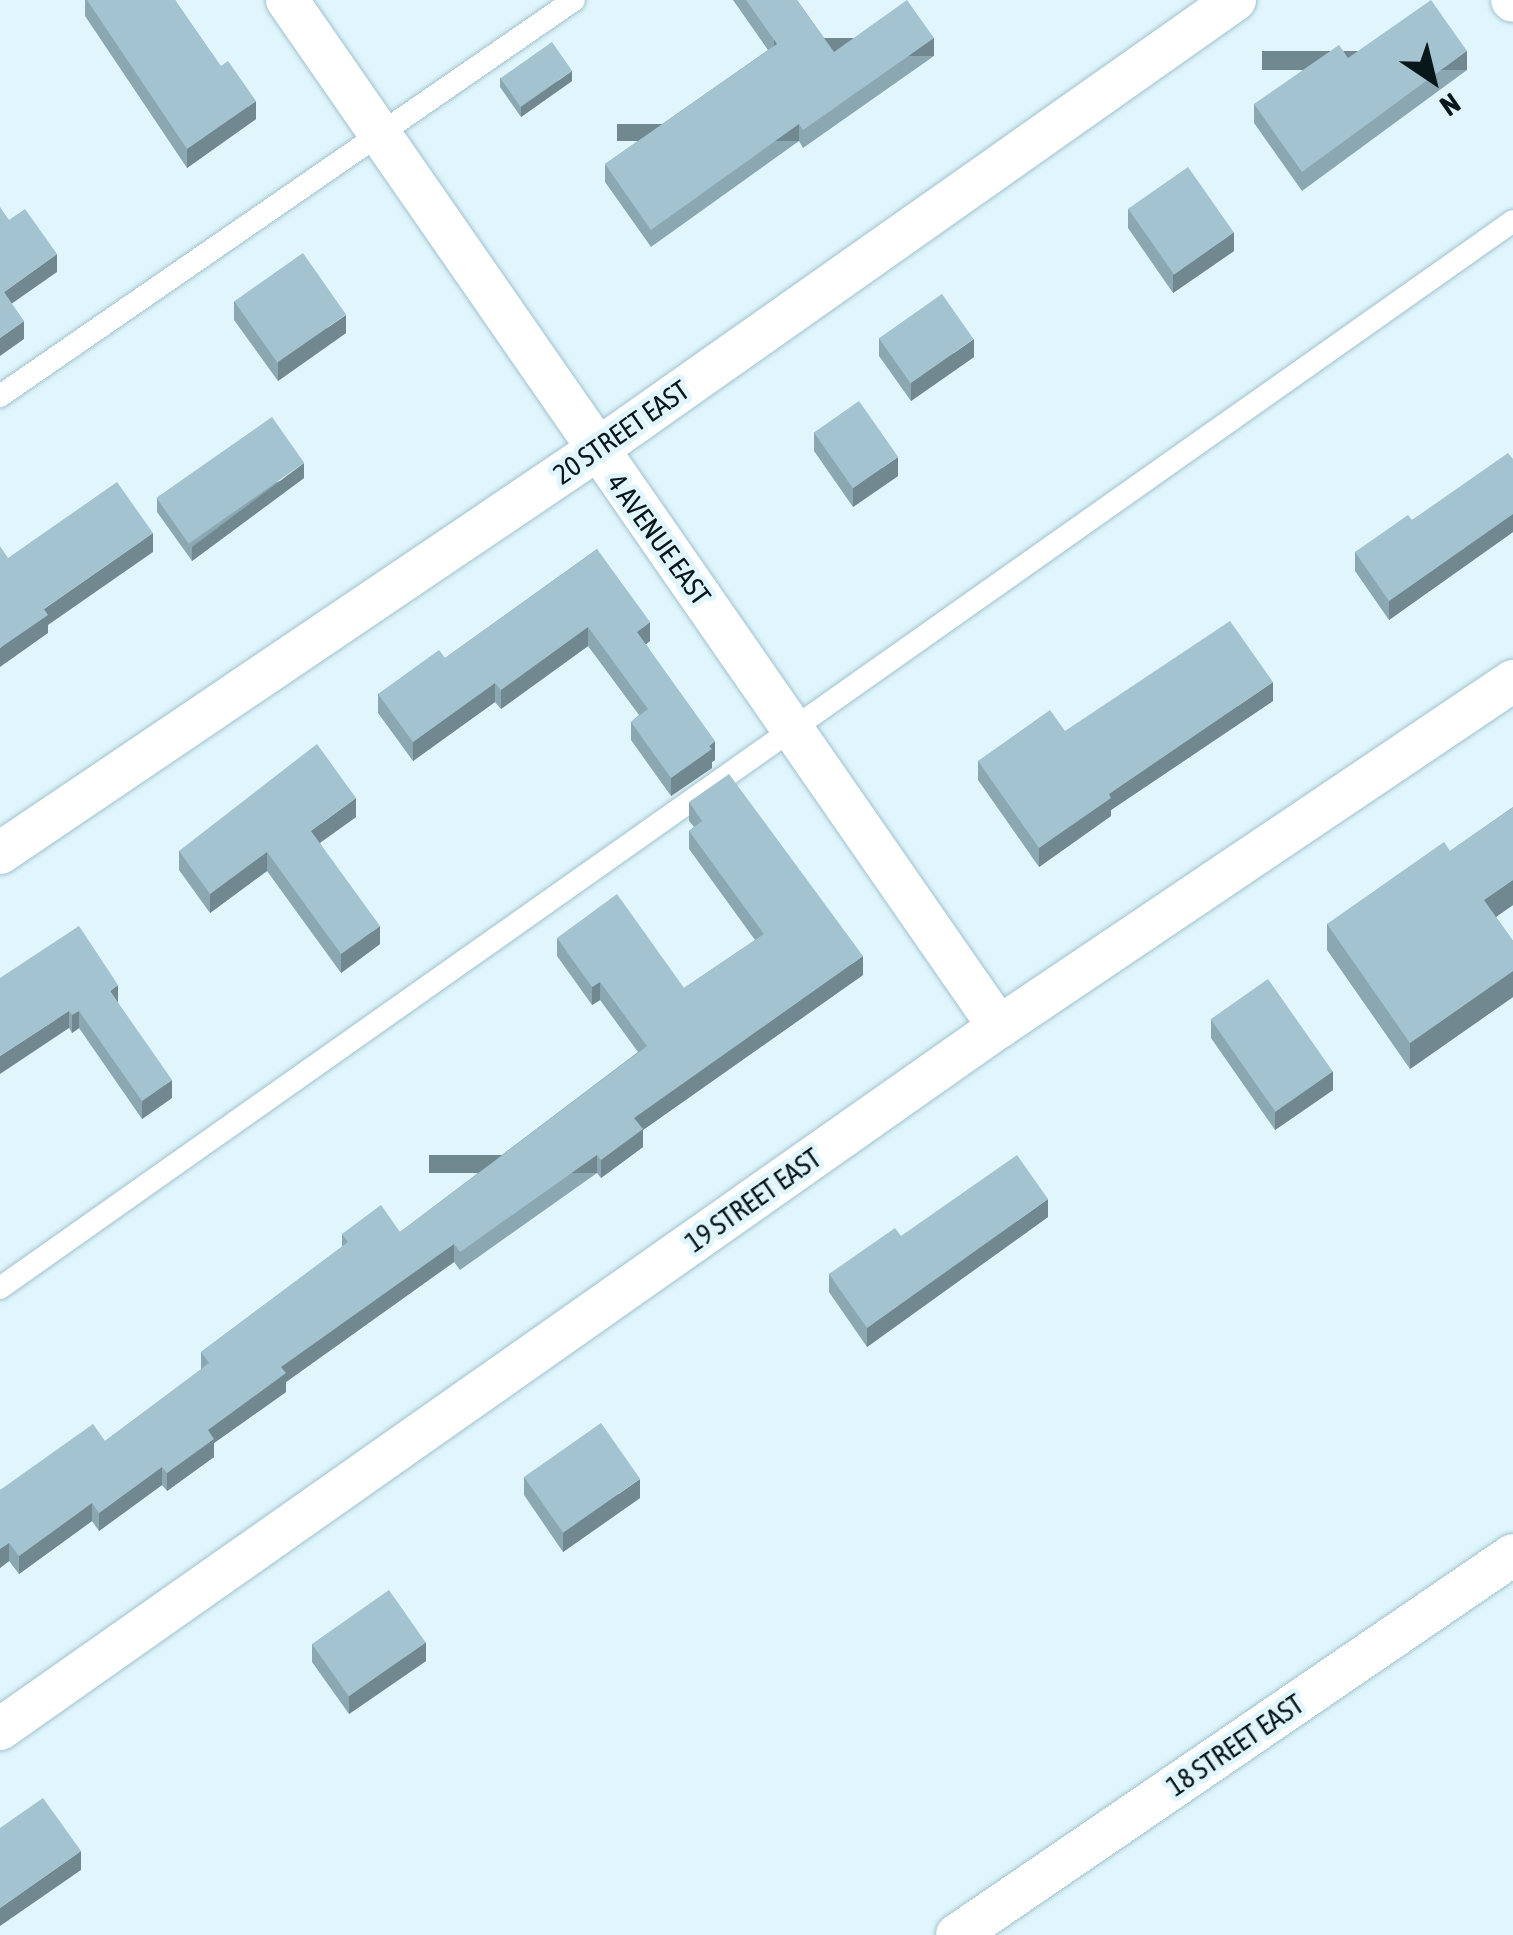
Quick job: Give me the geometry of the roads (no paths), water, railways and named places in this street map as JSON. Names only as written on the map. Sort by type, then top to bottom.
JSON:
[{"type":"street","name":"4 AVENUE EAST","points":[[287,0],[596,451],[794,728],[999,1027]]},
{"type":"street","name":"20 STREET EAST","points":[[0,853],[596,451],[1235,0]]},
{"type":"street","name":"19 STREET EAST","points":[[0,1729],[999,1027],[1513,681]]},
{"type":"street","name":"18 STREET EAST","points":[[957,1935],[1513,1554]]},
{"type":"lane","points":[[0,396],[574,0]]},
{"type":"lane","points":[[0,1288],[1513,222]]}]
